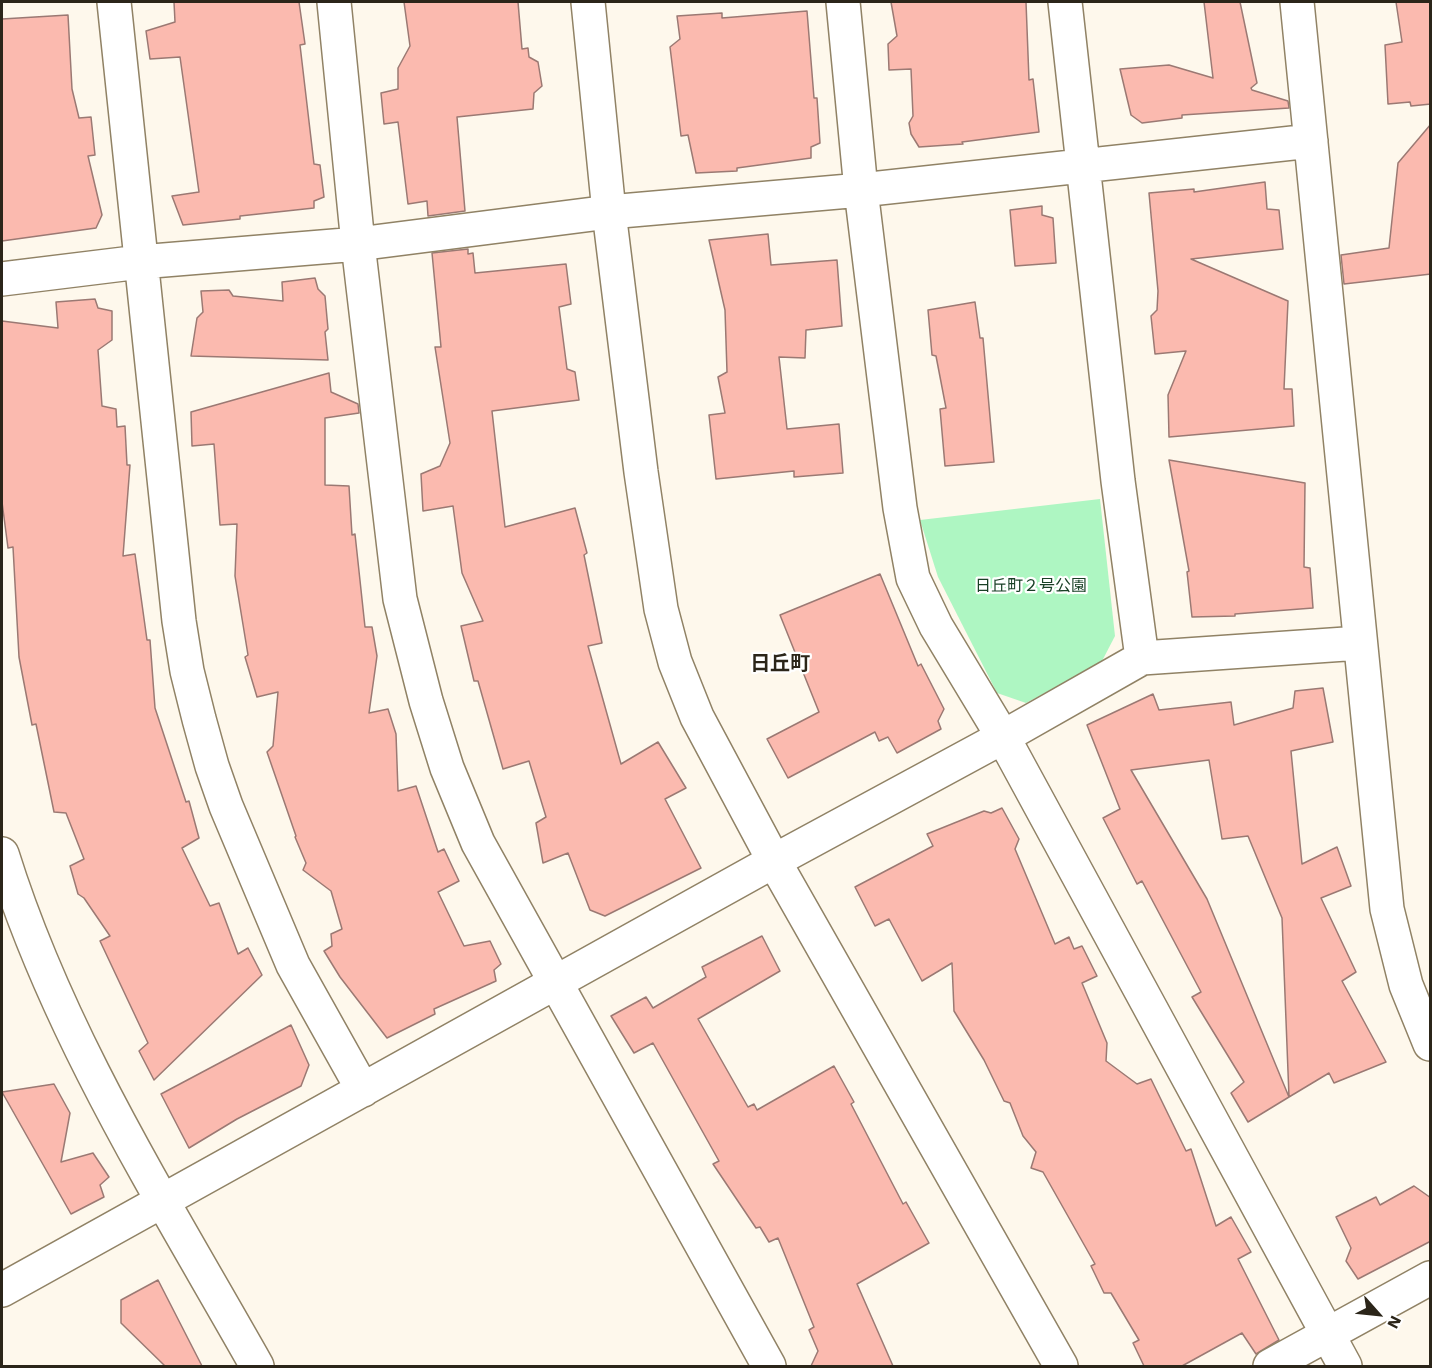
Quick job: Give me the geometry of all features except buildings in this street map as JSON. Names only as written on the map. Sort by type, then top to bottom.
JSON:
[{"type":"street","points":[[114,2],[179,621],[187,671],[212,766],[226,806],[293,965],[363,1090]]},
{"type":"street","points":[[334,2],[358,244],[400,599],[417,670],[447,768],[478,843],[770,1366]]},
{"type":"street","points":[[588,2],[609,212],[640,472],[661,609],[675,662],[697,717],[774,861],[1061,1366]]},
{"type":"street","points":[[843,2],[861,190],[900,508],[913,578],[936,626],[1003,737],[1345,1366]]},
{"type":"street","points":[[1065,2],[1118,482],[1142,658]]},
{"type":"street","points":[[1297,2],[1387,909],[1406,985],[1431,1044]]},
{"type":"street","points":[[2,279],[140,262],[358,244],[609,212],[861,190],[1311,141]]},
{"type":"street","points":[[2,1290],[1142,658],[1360,643]]},
{"type":"street","points":[[2,854],[29,934],[90,1068],[257,1366]]},
{"type":"street","points":[[1270,1366],[1431,1278]]},
{"type":"green space","name":"日丘町２号公園","points":[[1100,499],[1115,636],[1101,663],[1026,703],[997,693],[938,577],[920,520]]},
{"type":"district","name":"日丘町","points":[[780,664]]}]
